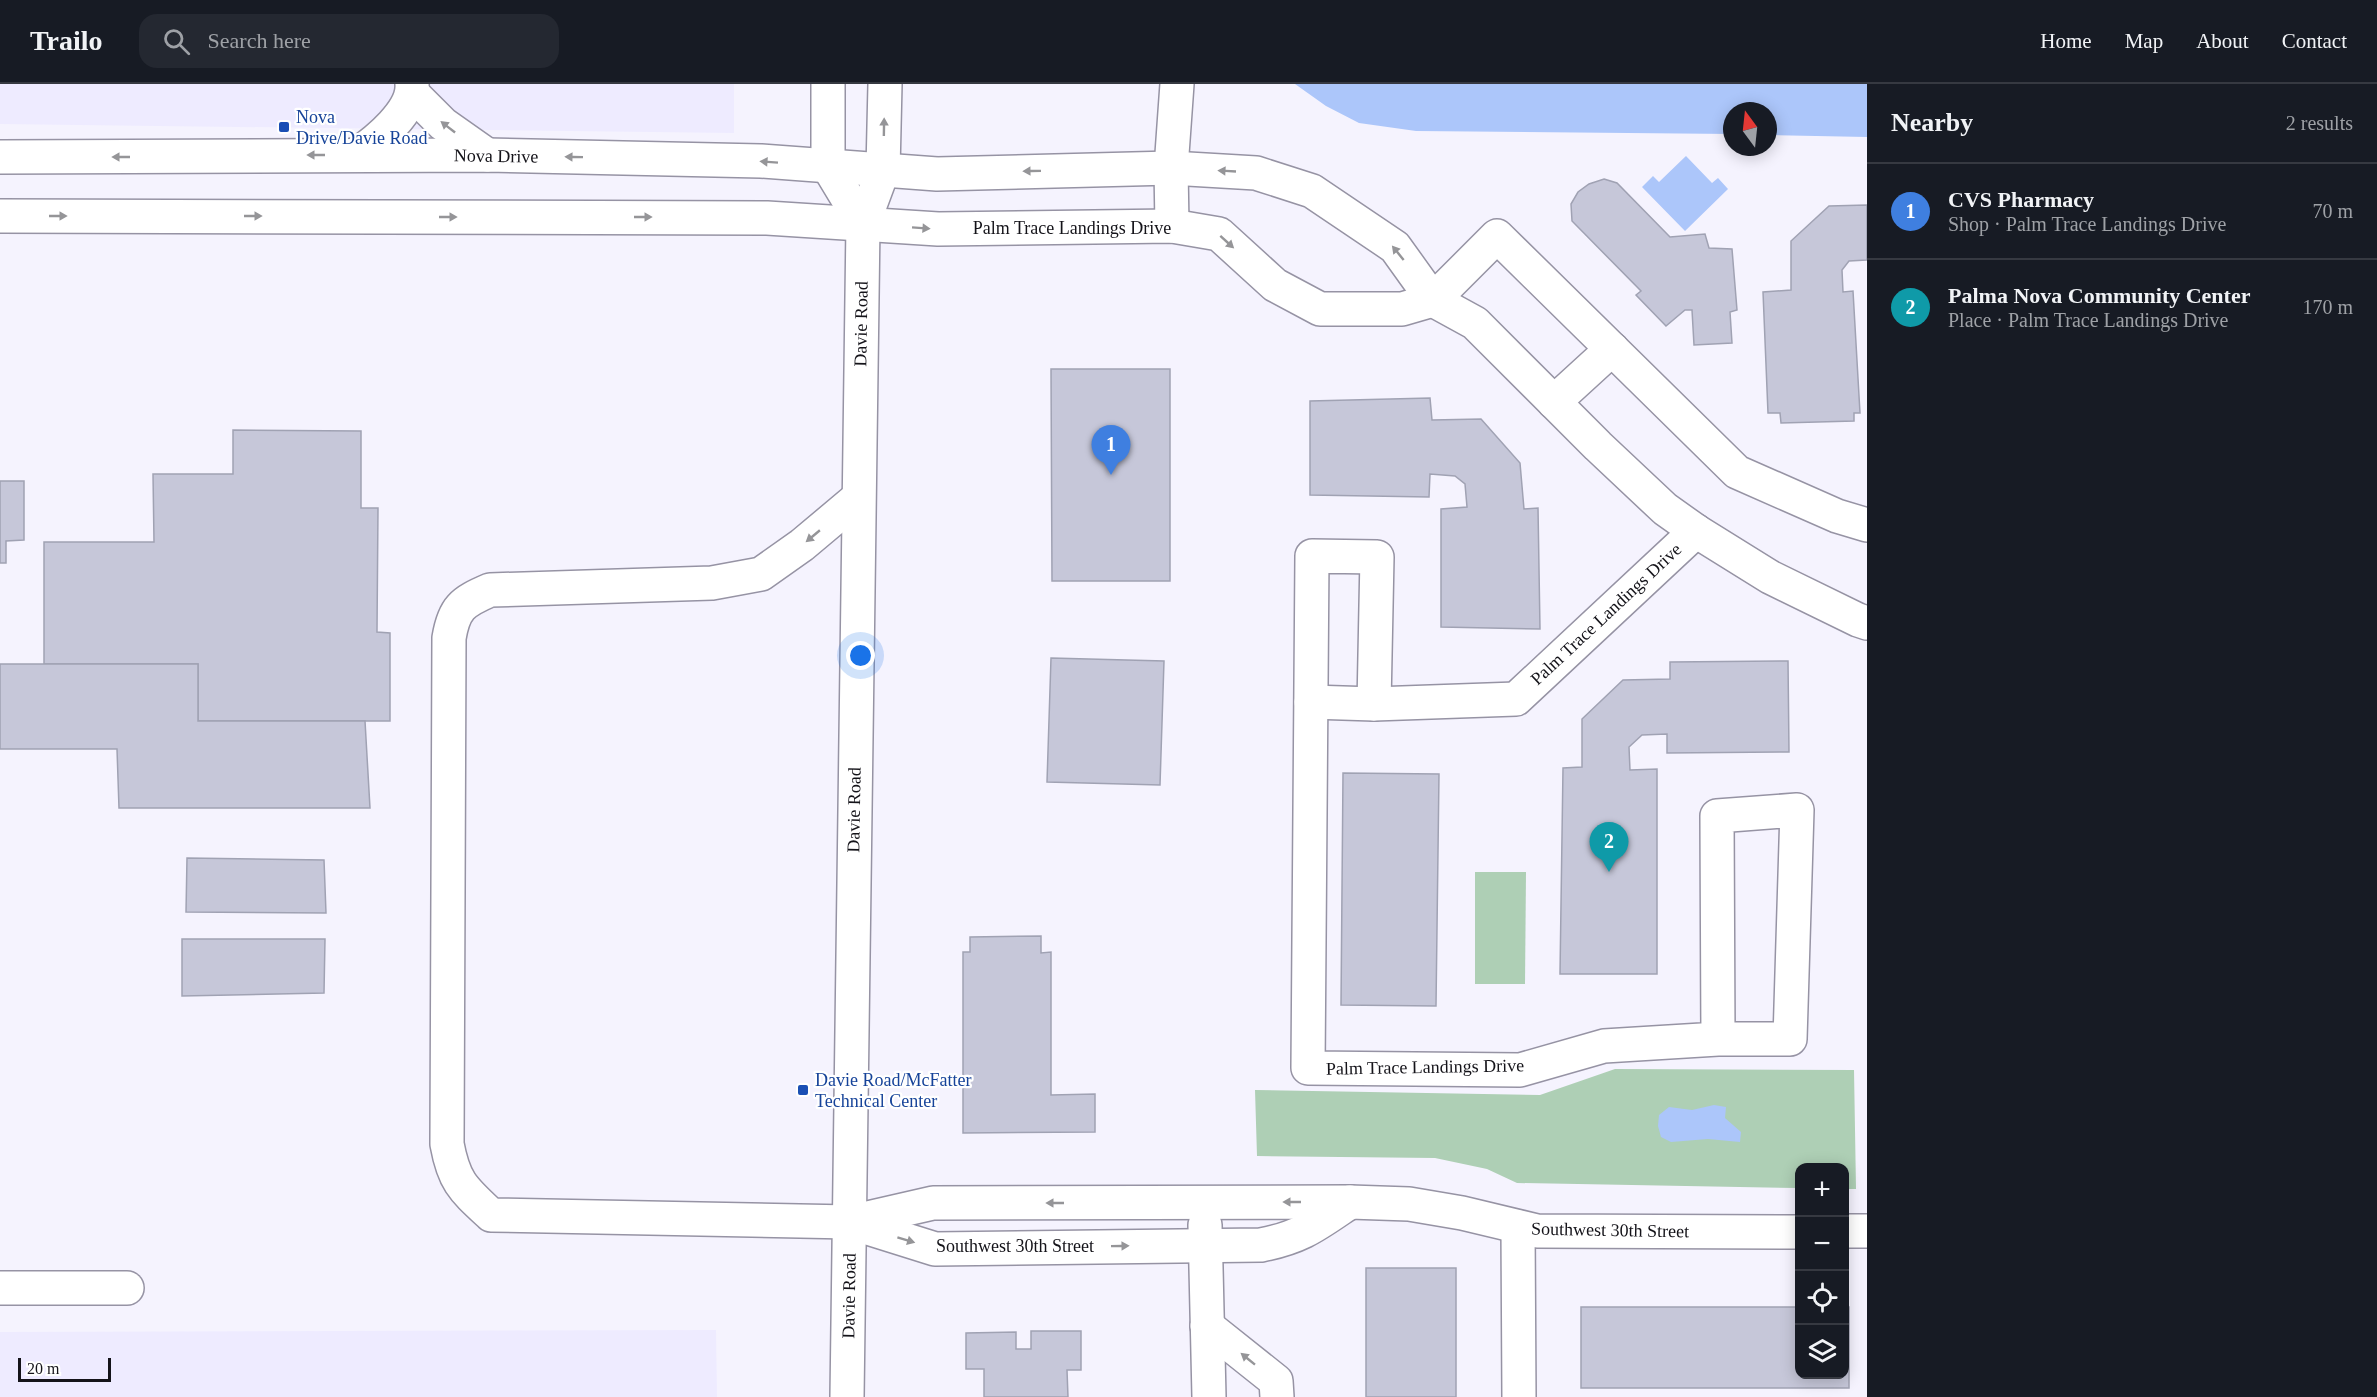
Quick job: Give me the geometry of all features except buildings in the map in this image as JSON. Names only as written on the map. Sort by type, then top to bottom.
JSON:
[{"type":"street","points":[[828,84],[828,166],[863,224]]},
{"type":"street","name":"Davie Road","points":[[847,1397],[863,224],[883,170],[885,84]]},
{"type":"street","points":[[1172,226],[1171,168],[1177,84]]},
{"type":"street","points":[[356,155],[375,143],[388,129],[413,89],[443,124],[487,155]]},
{"type":"street","name":"Nova Drive","points":[[0,158],[487,155],[761,161],[883,170]]},
{"type":"street","name":"Palm Trace Landings Drive","points":[[883,170],[937,174],[1171,168],[1256,173],[1312,191],[1395,247],[1433,300],[1475,323],[1598,446],[1665,509],[1695,531],[1770,577],[1858,620],[1867,622]]},
{"type":"street","points":[[0,216],[767,218],[863,224]]},
{"type":"street","name":"Palm Trace Landings Drive","points":[[863,224],[938,229],[1172,226],[1219,234],[1275,285],[1320,309],[1402,309],[1433,300]]},
{"type":"street","points":[[1433,300],[1497,236],[1737,472],[1837,516],[1867,525]]},
{"type":"street","points":[[1554,402],[1612,349]]},
{"type":"street","points":[[850,1222],[491,1215],[467,1192],[452,1170],[447,1144],[449,638],[453,616],[468,599],[490,590],[712,583],[761,574],[802,545],[858,498]]},
{"type":"street","name":"Palm Trace Landings Drive","points":[[1311,702],[1374,704],[1516,699],[1695,531]]},
{"type":"street","name":"Palm Trace Landings Drive","points":[[1374,704],[1377,557],[1312,556],[1308,1068],[1520,1070],[1604,1046],[1718,1039]]},
{"type":"street","points":[[1797,810],[1790,1039],[1718,1039],[1717,816],[1797,810]]},
{"type":"street","points":[[1205,1202],[1209,1397]]},
{"type":"street","name":"Southwest 30th Street","points":[[850,1222],[933,1203],[1350,1202],[1409,1204],[1462,1213],[1537,1231],[1795,1232]]},
{"type":"street","name":"Southwest 30th Street","points":[[850,1222],[935,1249],[1261,1245],[1287,1240],[1308,1232],[1350,1202]]},
{"type":"street","points":[[1518,1227],[1519,1397]]},
{"type":"street","points":[[1849,1231],[1867,1231]]},
{"type":"street","points":[[0,1288],[127,1288]]},
{"type":"street","points":[[1207,1326],[1276,1382],[1277,1397]]},
{"type":"shaded area","points":[[0,84],[734,84],[734,133],[0,124]]},
{"type":"shaded area","points":[[716,1330],[717,1397],[0,1397],[0,1332]]},
{"type":"green space","points":[[1475,872],[1526,872],[1525,984],[1475,984]]},
{"type":"green space","points":[[1615,1069],[1854,1070],[1856,1189],[1849,1189],[1849,1163],[1795,1163],[1795,1188],[1517,1183],[1487,1169],[1435,1158],[1257,1156],[1255,1090],[1540,1095]]},
{"type":"water","points":[[1295,84],[1867,84],[1867,137],[1777,135],[1777,102],[1723,102],[1723,134],[1416,131],[1359,123],[1326,106]]},
{"type":"water","points":[[1686,156],[1712,183],[1718,178],[1728,189],[1685,231],[1642,187],[1653,176],[1659,182]]},
{"type":"water","points":[[1714,1105],[1726,1107],[1725,1118],[1741,1132],[1740,1142],[1708,1139],[1671,1142],[1661,1137],[1658,1126],[1659,1115],[1669,1107],[1692,1110]]},
{"type":"place","name":"Nova Drive/Davie Road","points":[[284,127]]},
{"type":"place","name":"CVS Pharmacy","points":[[1111,475]]},
{"type":"place","name":"Palma Nova Community Center","points":[[1609,872]]},
{"type":"place","name":"Davie Road/McFatter Technical Center","points":[[803,1090]]}]
